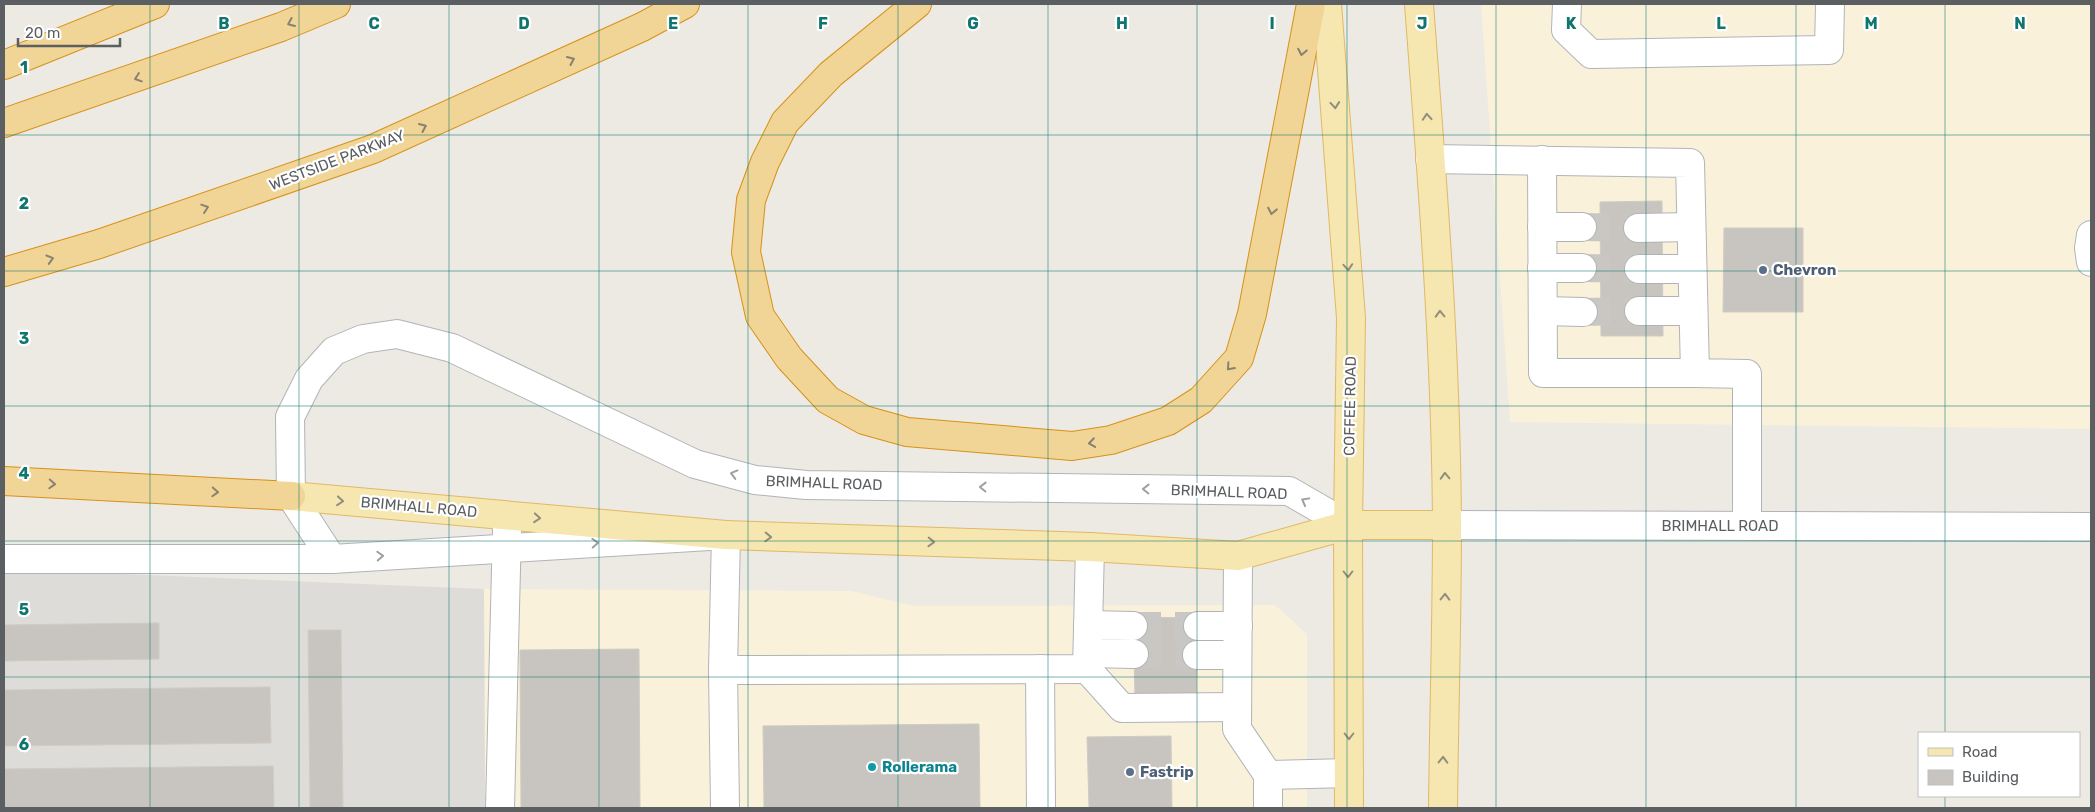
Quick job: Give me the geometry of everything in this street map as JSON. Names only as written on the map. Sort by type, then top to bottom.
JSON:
[{"type":"highway","points":[[4,65],[155,4]]},
{"type":"highway","points":[[4,122],[282,28],[336,4]]},
{"type":"highway","name":"WESTSIDE PARKWAY","points":[[4,272],[99,244],[373,149],[642,28],[685,4]]},
{"type":"highway","points":[[917,4],[831,74],[785,122],[765,162],[751,200],[746,252],[760,316],[789,358],[828,400],[864,420],[907,432],[1072,446],[1111,440],[1168,422],[1201,400],[1238,358],[1252,314],[1311,4]]},
{"type":"highway","points":[[4,481],[291,496]]},
{"type":"main road","name":"COFFEE ROAD","points":[[1327,4],[1351,318],[1348,525],[1349,808]]},
{"type":"main road","points":[[1419,4],[1438,258],[1447,525],[1443,808]]},
{"type":"main road","name":"BRIMHALL ROAD","points":[[291,496],[726,535],[1090,546],[1238,556],[1348,525],[1447,525]]},
{"type":"street","points":[[1567,4],[1566,30],[1591,54],[1829,50],[1830,4]]},
{"type":"street","points":[[1430,159],[1690,163],[1695,373]]},
{"type":"street","points":[[1542,160],[1543,373],[1746,374],[1746,526]]},
{"type":"street","points":[[1542,227],[1582,227]]},
{"type":"street","points":[[1638,228],[1691,227]]},
{"type":"street","points":[[2091,235],[2089,248],[2091,262]]},
{"type":"street","points":[[1542,268],[1582,268]]},
{"type":"street","points":[[1639,269],[1692,269]]},
{"type":"street","points":[[1543,311],[1583,312]]},
{"type":"street","points":[[1639,311],[1693,311]]},
{"type":"street","name":"BRIMHALL ROAD","points":[[291,496],[290,418],[309,379],[334,351],[363,339],[396,334],[452,348],[696,464],[755,480],[806,485],[1289,491],[1348,525]]},
{"type":"street","points":[[291,496],[332,558]]},
{"type":"street","points":[[500,808],[507,548],[506,515]]},
{"type":"street","name":"BRIMHALL ROAD","points":[[1447,525],[2091,527]]},
{"type":"street","name":"BRIMHALL ROAD","points":[[4,559],[332,558],[726,535]]},
{"type":"street","points":[[725,808],[723,670],[726,535]]},
{"type":"street","points":[[1090,546],[1088,661],[1122,708],[1237,707]]},
{"type":"street","points":[[1238,556],[1237,729],[1268,775],[1268,808]]},
{"type":"street","points":[[1088,625],[1133,626]]},
{"type":"street","points":[[1198,626],[1238,626]]},
{"type":"street","points":[[723,670],[1040,669],[1134,654]]},
{"type":"street","points":[[1197,655],[1237,655]]},
{"type":"street","points":[[1040,669],[1041,808]]},
{"type":"street","points":[[1268,775],[1349,773]]},
{"type":"shaded area","points":[[1481,4],[2091,4],[2091,429],[1510,422]]},
{"type":"shaded area","points":[[4,569],[484,589],[485,808],[4,808]]},
{"type":"shaded area","points":[[484,589],[851,591],[914,606],[1275,605],[1307,634],[1307,808],[485,808]]},
{"type":"building","points":[[1662,201],[1663,336],[1601,336],[1600,202]]},
{"type":"building","name":"Chevron","points":[[1724,228],[1803,228],[1803,312],[1723,312]]},
{"type":"building","points":[[1133,617],[1198,618],[1196,700],[1135,698]]},
{"type":"building","points":[[159,623],[159,659],[4,661],[4,625]]},
{"type":"building","points":[[308,630],[341,630],[343,808],[310,808]]},
{"type":"building","points":[[639,649],[640,808],[521,808],[520,650]]},
{"type":"building","points":[[270,687],[271,743],[4,746],[4,690]]},
{"type":"building","name":"Rollerama","points":[[979,724],[980,808],[764,808],[763,726]]},
{"type":"building","name":"Fastrip","points":[[1171,736],[1172,808],[1089,808],[1087,737]]},
{"type":"building","points":[[273,766],[274,808],[4,808],[4,769]]},
{"type":"tunnel","points":[[1582,227],[1638,228]]},
{"type":"tunnel","points":[[1582,268],[1639,269]]},
{"type":"tunnel","points":[[1583,312],[1639,311]]},
{"type":"tunnel","points":[[1133,626],[1198,626]]},
{"type":"tunnel","points":[[1134,654],[1197,655]]},
{"type":"place","name":"Chevron","points":[[1763,270]]},
{"type":"place","name":"Rollerama","points":[[872,767]]},
{"type":"place","name":"Fastrip","points":[[1130,772]]}]
